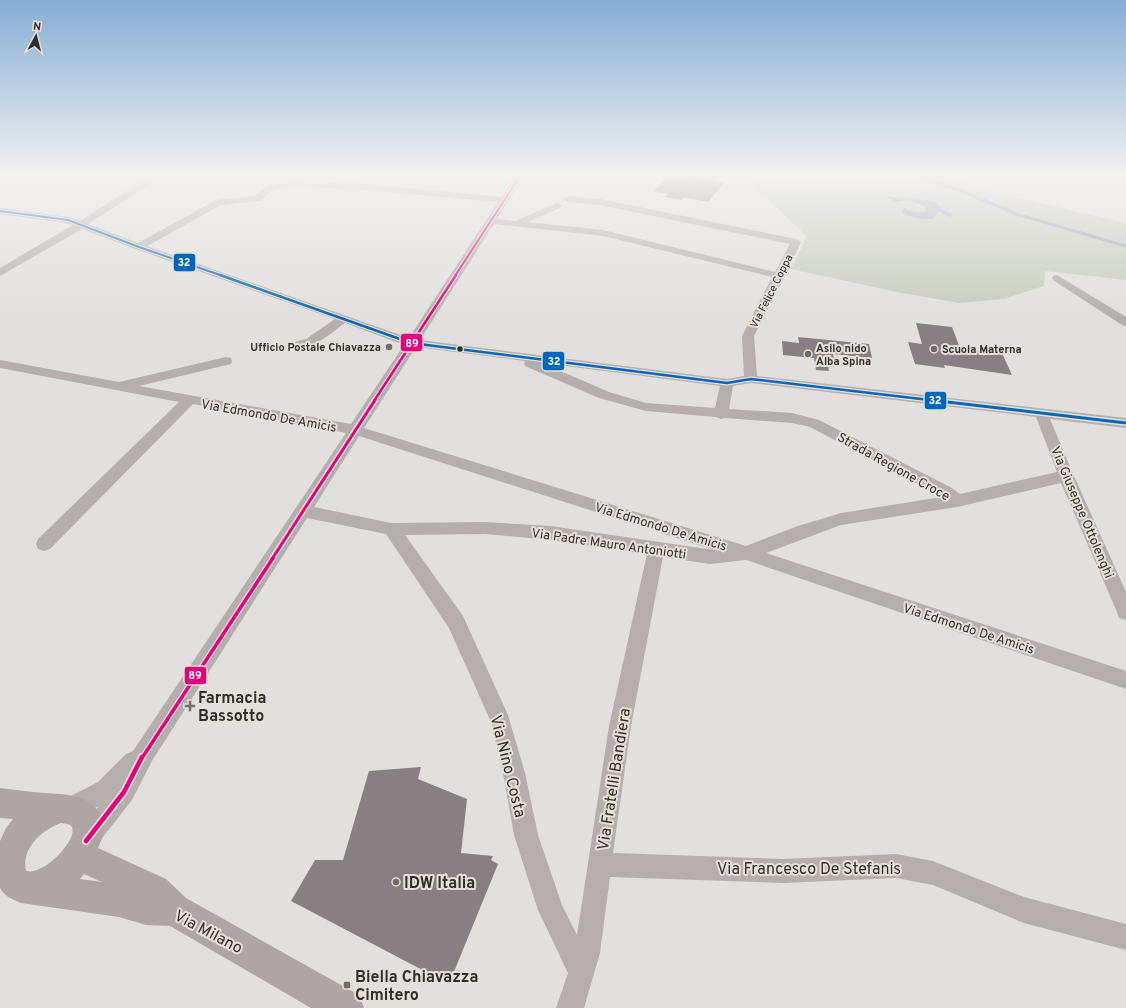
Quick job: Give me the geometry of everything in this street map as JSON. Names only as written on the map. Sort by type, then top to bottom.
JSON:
[{"type":"main road","points":[[0,803],[66,808],[78,811],[84,815],[87,822],[88,831],[83,848],[70,866],[47,884],[35,888]]},
{"type":"main road","name":"Via Milano","points":[[66,808],[41,816],[31,823],[15,841],[4,842],[7,876],[13,884],[22,889],[35,888],[119,901],[146,908],[174,910],[346,1008]]},
{"type":"main road","points":[[83,848],[155,890],[174,910]]},
{"type":"street","points":[[75,223],[411,343],[727,383],[750,379],[1126,423]]},
{"type":"street","points":[[0,273],[84,223]]},
{"type":"street","points":[[139,247],[180,223]]},
{"type":"street","points":[[83,848],[124,792],[144,753],[491,223]]},
{"type":"street","points":[[516,223],[603,233],[780,276]]},
{"type":"street","points":[[551,228],[553,223]]},
{"type":"street","name":"Via Felice Coppa","points":[[703,223],[796,242],[780,276],[748,336],[750,379]]},
{"type":"street","points":[[1057,278],[1126,322]]},
{"type":"street","points":[[294,346],[310,342],[344,318]]},
{"type":"street","name":"Strada Regione Croce","points":[[513,356],[604,395],[646,407],[721,414],[792,418],[814,423],[946,492],[957,501],[1066,476]]},
{"type":"street","points":[[119,386],[226,361]]},
{"type":"street","name":"Via Edmondo De Amicis","points":[[0,364],[355,430],[746,553],[1126,680]]},
{"type":"street","points":[[721,414],[727,383]]},
{"type":"street","name":"Via Edmondo De Amicis","points":[[44,544],[189,400]]},
{"type":"street","name":"Via Giuseppe Ottolenghi","points":[[1041,413],[1066,476],[1126,612]]},
{"type":"street","name":"Via Padre Mauro Antoniotti","points":[[303,511],[391,529],[485,528],[550,533],[710,557],[746,553],[804,530],[841,519],[957,501]]},
{"type":"street","name":"Via Nino Costa","points":[[391,529],[456,622],[477,666],[500,722],[514,773],[526,835],[551,910],[581,972]]},
{"type":"street","name":"Via Fratelli Bandiera","points":[[570,1008],[587,953],[620,726],[656,550]]},
{"type":"street","points":[[66,808],[106,790],[144,753]]},
{"type":"street","name":"Via Francesco De Stefanis","points":[[600,865],[783,871],[896,866],[933,874],[1024,910],[1126,937]]},
{"type":"shaded area","points":[[793,223],[1126,223],[1126,280],[1045,271],[1044,286],[1004,299],[959,303],[897,292],[791,269],[807,236]]},
{"type":"building","name":"Scuola Materna","points":[[916,323],[952,327],[960,348],[1002,353],[1012,375],[944,365],[945,368],[915,364],[908,342],[922,344]]},
{"type":"building","name":"Asilo nido Alba Spina","points":[[798,337],[869,344],[872,358],[833,354],[836,367],[828,366],[829,371],[816,370],[814,358],[783,355],[782,341],[799,343]]},
{"type":"building","name":"IDW Italia","points":[[421,767],[418,779],[467,799],[461,853],[493,856],[491,860],[498,864],[449,984],[291,901],[315,860],[343,860],[369,771]]},
{"type":"waterway","points":[[1047,223],[1126,246]]},
{"type":"transit line","name":"32","points":[[76,223],[139,247],[344,318],[411,343],[727,383],[751,379],[1126,423]]},
{"type":"transit line","name":"89","points":[[86,841],[124,792],[144,753],[240,608],[490,223]]},
{"type":"place","name":"Ufficio Postale Chiavazza","points":[[389,347]]},
{"type":"place","name":"Scuola Materna","points":[[934,349]]},
{"type":"place","name":"Asilo nido Alba Spina","points":[[808,354]]},
{"type":"place","name":"Farmacia Bassotto","points":[[190,706]]},
{"type":"place","name":"IDW Italia","points":[[396,882]]},
{"type":"place","name":"Biella Chiavazza Cimitero","points":[[347,985]]}]
